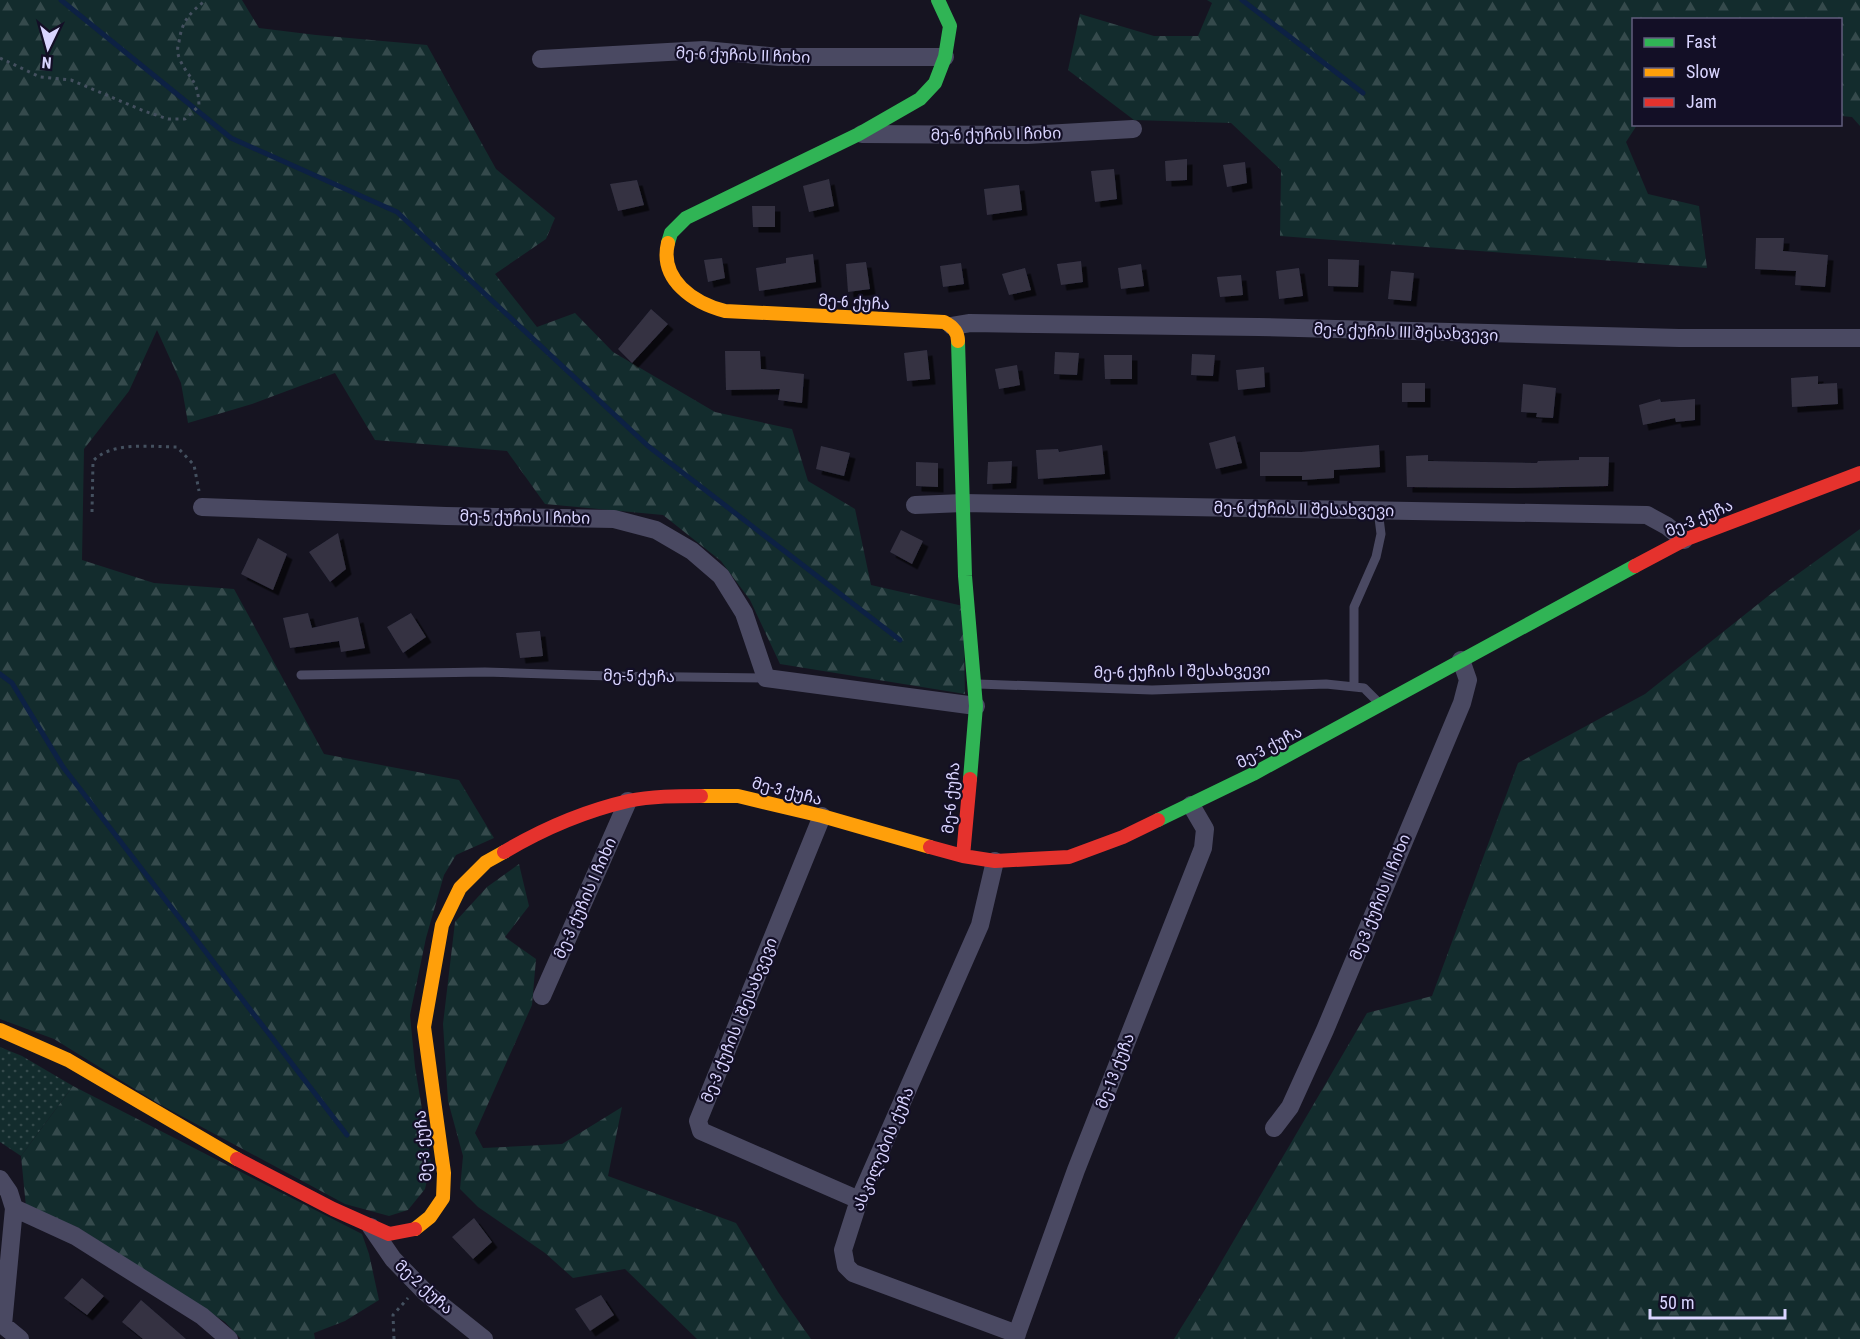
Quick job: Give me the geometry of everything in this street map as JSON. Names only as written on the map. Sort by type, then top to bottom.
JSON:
[{"type":"street","name":"მე-6 ქუჩა","points":[[938,0],[950,26],[945,57],[935,83],[920,99],[859,134],[686,218],[670,234],[666,254],[669,270],[678,286],[691,298],[705,306],[725,311],[944,322],[952,326],[958,336],[965,576],[976,706],[963,856]]},
{"type":"street","name":"მე-6 ქუჩის II ჩიხი","points":[[541,59],[704,51],[779,57],[945,57]]},
{"type":"street","name":"მე-6 ქუჩის I ჩიხი","points":[[859,134],[1027,135],[1133,129]]},
{"type":"street","name":"მე-6 ქუჩის III შესახვევი","points":[[952,326],[970,323],[1258,327],[1658,338],[1860,338]]},
{"type":"street","name":"მე-3 ქუჩა","points":[[0,1030],[68,1060],[233,1157],[371,1227],[389,1234],[414,1230],[430,1217],[442,1198],[444,1173],[424,1026],[442,925],[460,888],[486,862],[524,840],[579,817],[628,801],[669,796],[738,796],[822,816],[963,856],[995,861],[1069,857],[1123,837],[1191,805],[1381,706],[1461,660],[1684,540],[1860,473]]},
{"type":"street","name":"მე-6 ქუჩის II შესახვევი","points":[[915,505],[963,503],[1647,515],[1667,526],[1684,540]]},
{"type":"street","name":"მე-5 ქუჩის I ჩიხი","points":[[202,507],[446,516],[614,519],[656,530],[692,551],[721,576],[744,613],[766,678]]},
{"type":"street","name":"მე-3 ქუჩის II ჩიხი","points":[[1274,1128],[1290,1107],[1325,1030],[1462,704],[1468,680],[1461,660]]},
{"type":"street","name":"მე-5 ქუჩა","points":[[766,678],[976,706]]},
{"type":"street","name":"მე-3 ქუჩის I ჩიხი","points":[[542,996],[628,801]]},
{"type":"street","name":"მე-13 ქუჩა","points":[[1016,1336],[1076,1170],[1203,848],[1205,829],[1191,805]]},
{"type":"street","name":"მე-3 ქუჩის I შესახვევი","points":[[822,816],[698,1121],[701,1131],[859,1200]]},
{"type":"street","name":"ასკილების ქუჩა","points":[[995,861],[980,925],[859,1200],[843,1250],[846,1266],[853,1273],[1016,1336]]},
{"type":"street","points":[[0,1179],[9,1192],[14,1208],[2,1325],[21,1339]]},
{"type":"street","points":[[14,1208],[75,1236],[202,1316],[230,1339]]},
{"type":"street","name":"მე-2 ქუჩა","points":[[371,1227],[393,1259],[418,1285],[484,1339]]},
{"type":"lane","points":[[1354,687],[1354,607],[1376,557],[1381,534],[1378,510]]},
{"type":"lane","name":"მე-5 ქუჩა","points":[[301,675],[485,672],[766,678]]},
{"type":"lane","name":"მე-6 ქუჩის I შესახვევი","points":[[975,684],[1152,690],[1326,684],[1364,688],[1381,706]]},
{"type":"path","points":[[0,58],[40,77],[71,80],[144,111],[168,119],[185,119],[200,106],[199,89],[180,61],[177,52],[181,26],[192,11],[206,0]]},
{"type":"path","points":[[93,512],[93,461],[102,452],[136,447],[177,447],[194,465],[202,507]]},
{"type":"path","points":[[394,1339],[393,1315],[418,1285]]},
{"type":"green space","points":[[0,0],[242,0],[259,28],[427,45],[496,169],[555,218],[546,239],[495,274],[537,327],[575,313],[613,352],[715,412],[792,429],[808,481],[855,509],[871,585],[963,606],[965,694],[780,664],[750,600],[721,561],[663,515],[545,504],[507,451],[375,440],[335,373],[252,404],[188,423],[181,383],[157,330],[129,391],[84,449],[82,560],[154,583],[234,589],[324,754],[459,780],[494,838],[456,855],[444,875],[426,938],[410,1015],[415,1067],[431,1163],[425,1189],[408,1210],[389,1216],[345,1204],[159,1104],[54,1039],[0,1019]]},
{"type":"green space","points":[[1207,0],[1860,0],[1860,126],[1852,117],[1842,116],[1842,18],[1632,18],[1632,126],[1636,126],[1626,142],[1648,194],[1699,206],[1707,268],[1280,236],[1281,170],[1231,123],[1134,120],[1068,70],[1080,14],[1154,36],[1198,36],[1212,3]]},
{"type":"green space","points":[[1860,529],[1860,1339],[1174,1339],[1367,1013],[1432,996],[1518,763],[1645,694],[1777,589]]},
{"type":"green space","points":[[519,864],[529,906],[505,937],[536,959],[532,1005],[475,1133],[483,1148],[562,1144],[622,1107],[608,1176],[736,1223],[778,1292],[811,1339],[697,1339],[625,1269],[573,1278],[545,1253],[478,1207],[460,1189],[463,1156],[448,1101],[443,1024],[455,922],[487,887]]},
{"type":"green space","points":[[0,1047],[22,1056],[73,1086],[21,1156],[0,1142]]},
{"type":"green space","points":[[73,1086],[362,1234],[379,1300],[345,1321],[314,1333],[315,1339],[241,1339],[225,1322],[77,1227],[26,1207],[21,1156]]},
{"type":"building","points":[[1187,159],[1187,180],[1166,181],[1165,161]]},
{"type":"building","points":[[1245,162],[1247,183],[1227,187],[1223,165]]},
{"type":"building","points":[[1114,169],[1117,199],[1095,202],[1091,171]]},
{"type":"building","points":[[829,179],[834,206],[809,212],[803,186]]},
{"type":"building","points":[[637,180],[644,205],[618,211],[610,184]]},
{"type":"building","points":[[1019,185],[1022,210],[987,215],[984,189]]},
{"type":"building","points":[[752,206],[775,206],[775,227],[753,227]]},
{"type":"building","points":[[1756,238],[1784,238],[1783,251],[1828,255],[1825,287],[1795,285],[1796,271],[1755,269]]},
{"type":"building","points":[[813,254],[816,282],[759,291],[756,268],[786,263],[786,258]]},
{"type":"building","points":[[722,258],[725,278],[708,282],[704,260]]},
{"type":"building","points":[[1328,259],[1359,260],[1358,287],[1328,286]]},
{"type":"building","points":[[1081,261],[1083,282],[1061,285],[1057,264]]},
{"type":"building","points":[[866,262],[870,289],[848,292],[846,264]]},
{"type":"building","points":[[961,263],[964,284],[943,287],[940,266]]},
{"type":"building","points":[[1141,264],[1144,286],[1121,289],[1118,268]]},
{"type":"building","points":[[1025,268],[1031,290],[1009,295],[1002,274]]},
{"type":"building","points":[[1299,268],[1303,296],[1279,299],[1276,271]]},
{"type":"building","points":[[1391,271],[1414,273],[1411,301],[1388,299]]},
{"type":"building","points":[[1241,275],[1243,295],[1220,297],[1217,277]]},
{"type":"building","points":[[651,309],[668,324],[632,363],[618,349]]},
{"type":"building","points":[[927,350],[930,379],[907,381],[904,353]]},
{"type":"building","points":[[725,351],[760,351],[761,369],[804,374],[802,403],[778,400],[780,389],[726,390]]},
{"type":"building","points":[[1055,352],[1079,353],[1077,375],[1054,374]]},
{"type":"building","points":[[1192,354],[1215,355],[1213,376],[1191,375]]},
{"type":"building","points":[[1104,355],[1132,355],[1132,379],[1105,379]]},
{"type":"building","points":[[1017,365],[1020,385],[999,389],[995,369]]},
{"type":"building","points":[[1264,367],[1265,387],[1238,390],[1236,370]]},
{"type":"building","points":[[1818,376],[1818,384],[1837,383],[1838,404],[1792,407],[1791,378]]},
{"type":"building","points":[[1402,383],[1425,383],[1425,402],[1402,402]]},
{"type":"building","points":[[1523,384],[1556,388],[1553,418],[1536,417],[1537,413],[1521,412]]},
{"type":"building","points":[[1660,399],[1661,402],[1695,399],[1695,420],[1676,422],[1675,418],[1643,425],[1639,405]]},
{"type":"building","points":[[1235,436],[1242,463],[1216,469],[1209,443]]},
{"type":"building","points":[[1102,445],[1105,474],[1038,479],[1036,450],[1058,449],[1059,452]]},
{"type":"building","points":[[1379,445],[1380,467],[1334,470],[1334,478],[1302,480],[1302,476],[1260,476],[1260,452],[1301,452]]},
{"type":"building","points":[[821,446],[850,453],[844,476],[816,469]]},
{"type":"building","points":[[1428,455],[1428,461],[1537,463],[1538,461],[1579,460],[1579,457],[1609,457],[1608,486],[1407,487],[1406,456]]},
{"type":"building","points":[[1012,461],[1011,483],[987,484],[988,462]]},
{"type":"building","points":[[916,462],[938,463],[938,487],[916,486]]},
{"type":"building","points":[[901,530],[923,541],[912,564],[890,552]]},
{"type":"building","points":[[338,533],[346,569],[330,582],[309,552]]},
{"type":"building","points":[[258,538],[287,554],[273,590],[241,574]]},
{"type":"building","points":[[308,613],[312,628],[358,617],[365,648],[341,652],[339,641],[290,648],[283,618]]},
{"type":"building","points":[[411,613],[426,637],[403,653],[387,627]]},
{"type":"building","points":[[540,631],[543,656],[520,658],[516,633]]},
{"type":"building","points":[[474,1218],[492,1242],[473,1259],[452,1237]]},
{"type":"building","points":[[82,1278],[104,1296],[87,1315],[64,1298]]},
{"type":"building","points":[[601,1295],[614,1315],[590,1331],[575,1309]]},
{"type":"building","points":[[141,1300],[186,1339],[143,1339],[122,1322]]},
{"type":"waterway","points":[[61,0],[231,138],[397,212],[648,446],[900,640]]},
{"type":"waterway","points":[[1242,0],[1363,93]]},
{"type":"waterway","points":[[0,674],[12,683],[63,767],[347,1135]]},
{"type":"traffic: fast","points":[[668,243],[671,233],[686,218],[859,134],[920,99],[935,83],[945,57],[950,26],[938,0]]},
{"type":"traffic: fast","points":[[958,341],[965,576],[976,706],[970,779]]},
{"type":"traffic: fast","points":[[1158,820],[1253,774],[1635,566]]},
{"type":"traffic: slow","points":[[668,243],[667,256],[674,279],[691,296],[713,307],[725,311],[944,322],[954,329],[958,341]]},
{"type":"traffic: slow","points":[[701,796],[738,796],[822,816],[930,847]]},
{"type":"traffic: slow","points":[[415,1229],[430,1217],[443,1198],[444,1173],[424,1027],[442,925],[460,888],[486,862],[504,852]]},
{"type":"traffic: slow","points":[[0,1030],[68,1060],[237,1159]]},
{"type":"traffic: jam","points":[[1635,566],[1684,540],[1860,473]]},
{"type":"traffic: jam","points":[[963,856],[970,779]]},
{"type":"traffic: jam","points":[[504,852],[564,822],[612,805],[646,798],[701,796]]},
{"type":"traffic: jam","points":[[930,847],[963,856],[995,861],[1069,857],[1123,837],[1158,820]]},
{"type":"traffic: jam","points":[[237,1159],[333,1209],[389,1234],[415,1229]]}]
